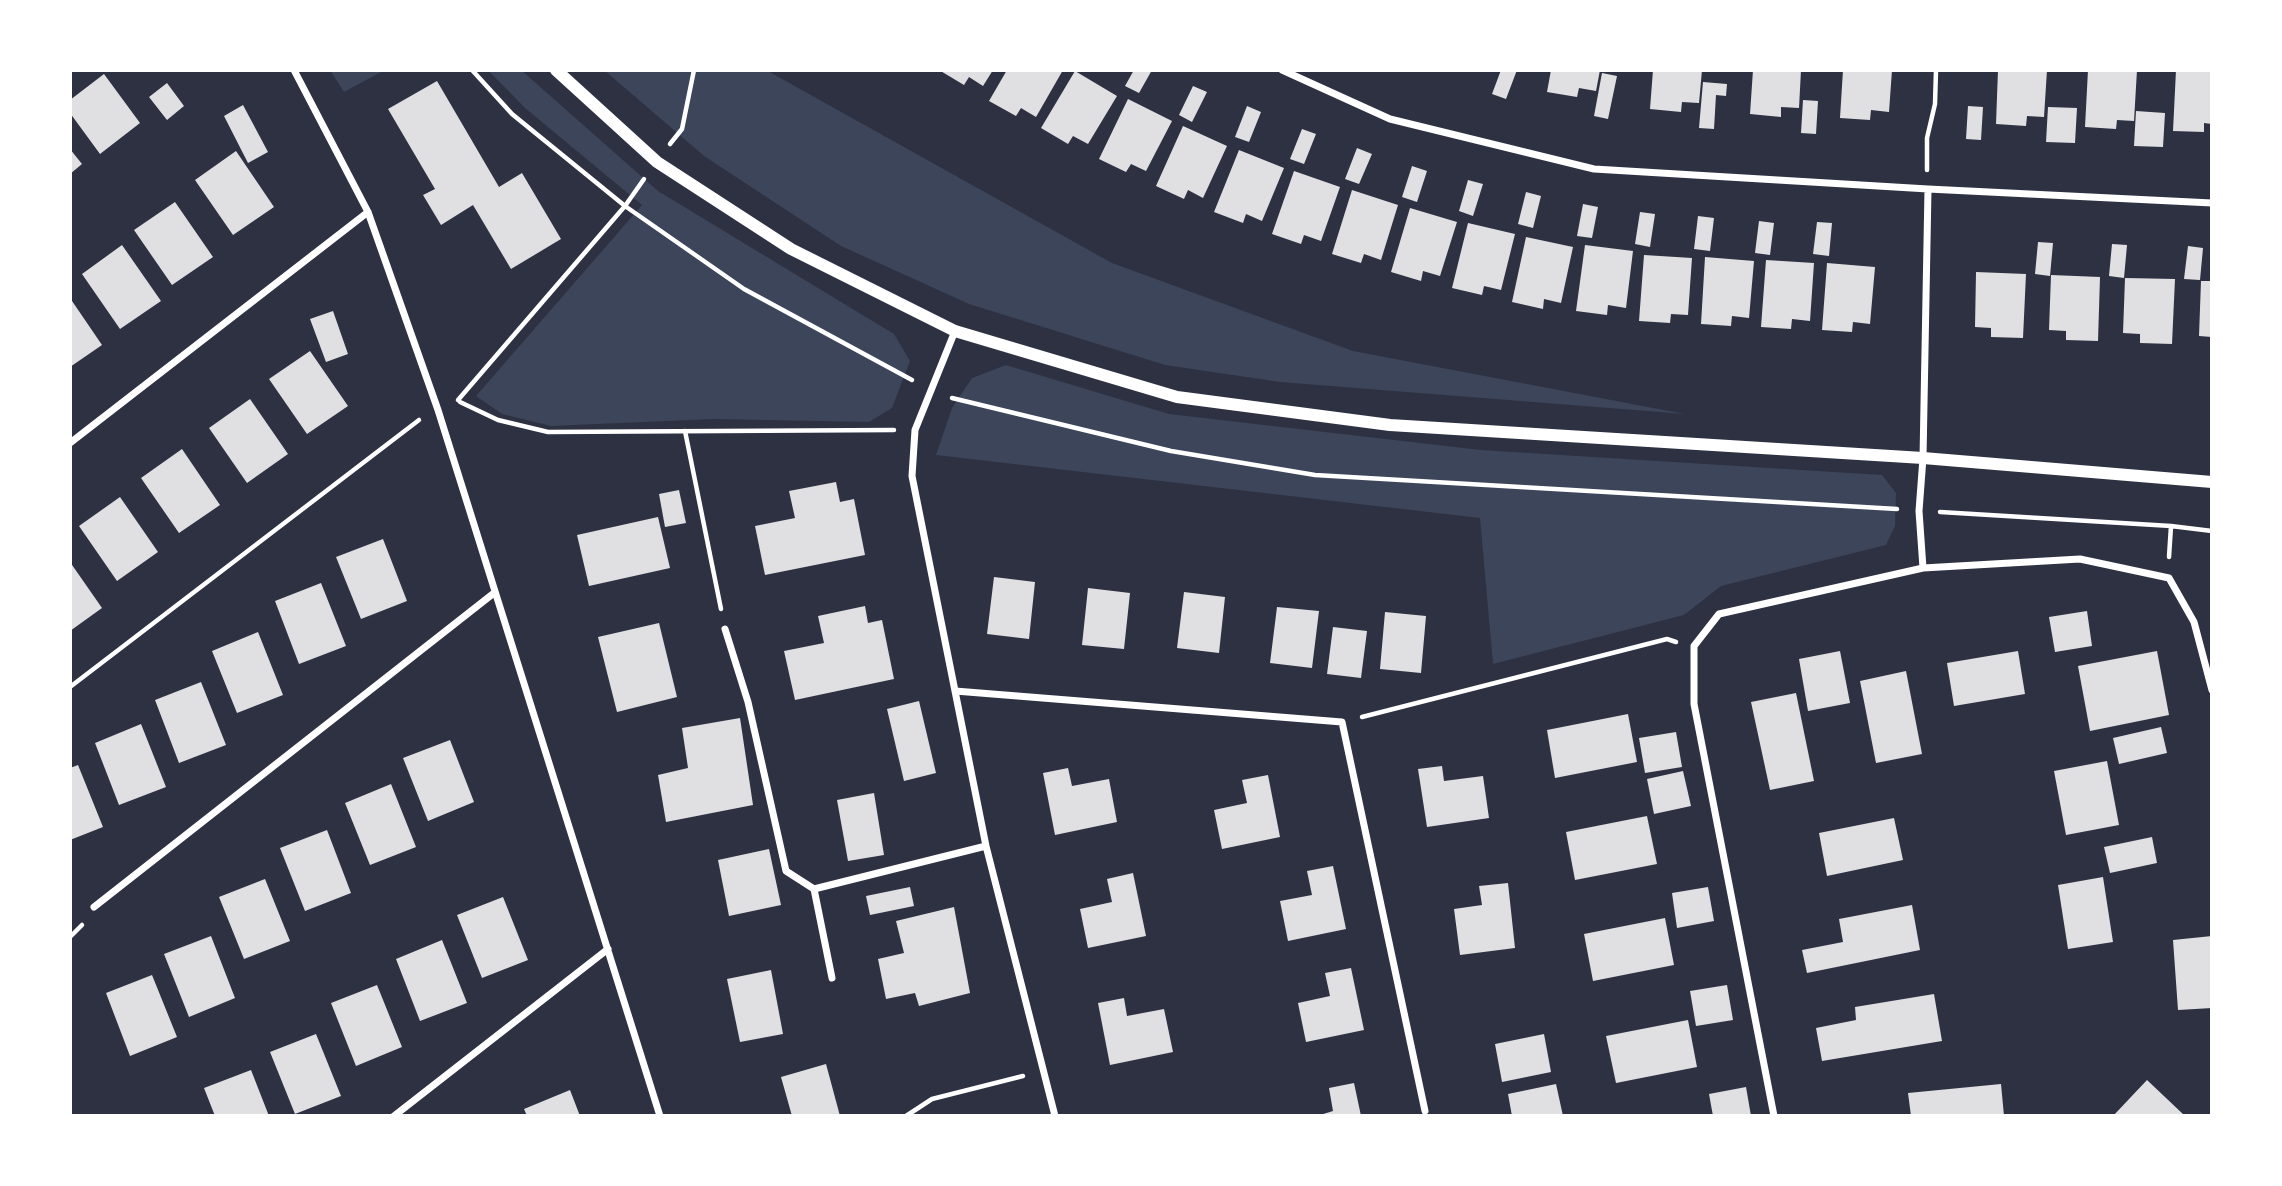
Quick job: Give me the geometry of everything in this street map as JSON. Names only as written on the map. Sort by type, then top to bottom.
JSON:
[{"type":"street","points":[[294,70],[368,212],[438,410],[660,1116]]},
{"type":"street","points":[[556,70],[657,162],[791,249],[955,331],[1177,397],[1377,424],[1923,458],[2212,482]]},
{"type":"street","points":[[1282,70],[1390,119],[1594,170],[1928,190],[2212,202]]},
{"type":"street","points":[[1923,568],[1919,511],[1923,458],[1928,190]]},
{"type":"street","points":[[70,443],[368,212]]},
{"type":"street","points":[[955,331],[915,430],[912,476],[986,846],[1055,1116]]},
{"type":"street","points":[[1774,1116],[1695,704],[1694,646],[1719,614],[1923,568],[2080,559],[2169,579],[2194,622],[2212,690]]},
{"type":"street","points":[[94,907],[494,593]]},
{"type":"street","points":[[725,629],[748,702],[786,871],[814,889],[832,978]]},
{"type":"street","points":[[955,691],[1342,722],[1425,1111]]},
{"type":"street","points":[[814,889],[986,846]]},
{"type":"street","points":[[394,1116],[608,949]]},
{"type":"path","points":[[1928,190],[1927,138],[1935,104],[1936,70]]},
{"type":"path","points":[[456,401],[498,420],[548,432],[915,430]]},
{"type":"path","points":[[685,431],[725,629]]},
{"type":"path","points":[[2169,579],[2171,526]]},
{"type":"path","points":[[1342,722],[1667,639],[1694,646]]},
{"type":"path","points":[[906,1116],[932,1099],[1044,1070]]},
{"type":"shaded area","points":[[330,70],[385,70],[344,92]]},
{"type":"shaded area","points":[[488,70],[521,70],[658,191],[894,334],[910,361],[892,408],[869,422],[713,419],[551,426],[502,414],[476,396],[642,205],[525,108]]},
{"type":"shaded area","points":[[604,70],[766,70],[1112,263],[1353,351],[1685,414],[1280,382],[1165,365],[969,304],[841,246],[704,156]]},
{"type":"shaded area","points":[[1006,365],[1169,414],[1481,450],[1882,475],[1896,493],[1895,526],[1886,545],[1721,586],[1684,615],[1493,664],[1480,518],[936,455],[952,408],[972,378]]},
{"type":"building","points":[[939,70],[993,70],[983,86],[969,77],[964,85]]},
{"type":"building","points":[[1007,70],[1063,70],[1036,117],[1021,108],[1016,116],[989,101]]},
{"type":"building","points":[[1134,70],[1152,70],[1139,93],[1125,86]]},
{"type":"building","points":[[1501,70],[1517,70],[1506,99],[1492,94]]},
{"type":"building","points":[[1551,70],[1600,70],[1596,91],[1579,88],[1577,97],[1547,92]]},
{"type":"building","points":[[1653,70],[1702,70],[1699,103],[1682,102],[1681,112],[1650,109]]},
{"type":"building","points":[[1753,70],[1801,70],[1799,108],[1781,107],[1781,117],[1750,114]]},
{"type":"building","points":[[1843,70],[1892,70],[1889,112],[1871,110],[1870,120],[1840,118]]},
{"type":"building","points":[[1998,70],[2047,70],[2044,117],[2027,116],[2026,126],[1996,124]]},
{"type":"building","points":[[2088,70],[2137,70],[2134,121],[2117,120],[2116,129],[2085,127]]},
{"type":"building","points":[[2176,70],[2212,70],[2212,124],[2204,123],[2204,132],[2173,131]]},
{"type":"building","points":[[1075,71],[1117,96],[1088,144],[1073,136],[1068,144],[1041,128]]},
{"type":"building","points":[[1602,73],[1617,76],[1608,119],[1594,116]]},
{"type":"building","points":[[104,74],[140,123],[100,154],[70,113],[70,100]]},
{"type":"building","points":[[437,81],[499,187],[522,173],[561,239],[511,269],[473,205],[441,225],[423,195],[435,189],[388,109]]},
{"type":"building","points":[[1703,82],[1727,84],[1726,96],[1716,95],[1714,129],[1699,128]]},
{"type":"building","points":[[167,83],[184,106],[167,120],[149,97]]},
{"type":"building","points":[[1193,86],[1207,92],[1192,122],[1179,115]]},
{"type":"building","points":[[1128,99],[1172,121],[1146,171],[1131,164],[1126,172],[1099,159]]},
{"type":"building","points":[[1803,100],[1818,101],[1816,134],[1801,133]]},
{"type":"building","points":[[243,105],[268,152],[248,163],[224,116]]},
{"type":"building","points":[[1247,106],[1261,112],[1249,142],[1235,137]]},
{"type":"building","points":[[1968,106],[1983,107],[1981,140],[1966,139]]},
{"type":"building","points":[[2048,107],[2077,108],[2075,143],[2046,142]]},
{"type":"building","points":[[2136,111],[2165,113],[2163,147],[2134,146]]},
{"type":"building","points":[[1183,126],[1227,146],[1203,198],[1188,190],[1184,199],[1156,186]]},
{"type":"building","points":[[1302,129],[1316,134],[1304,164],[1290,159]]},
{"type":"building","points":[[1357,148],[1372,154],[1359,184],[1345,179]]},
{"type":"building","points":[[70,149],[82,164],[70,174]]},
{"type":"building","points":[[1239,150],[1284,168],[1262,221],[1246,214],[1243,223],[1214,212]]},
{"type":"building","points":[[236,151],[274,207],[233,235],[195,180]]},
{"type":"building","points":[[1412,166],[1427,171],[1417,202],[1402,197]]},
{"type":"building","points":[[1294,171],[1340,187],[1321,241],[1304,235],[1301,244],[1272,234]]},
{"type":"building","points":[[1468,180],[1483,184],[1473,216],[1459,211]]},
{"type":"building","points":[[1352,190],[1398,205],[1381,260],[1364,254],[1361,263],[1332,254]]},
{"type":"building","points":[[1526,192],[1541,196],[1533,228],[1518,224]]},
{"type":"building","points":[[175,202],[213,257],[172,285],[134,230]]},
{"type":"building","points":[[1583,204],[1598,207],[1592,238],[1577,236]]},
{"type":"building","points":[[1410,208],[1457,222],[1440,276],[1423,271],[1421,281],[1391,272]]},
{"type":"building","points":[[1640,212],[1655,214],[1650,247],[1635,244]]},
{"type":"building","points":[[1698,216],[1714,218],[1710,251],[1694,249]]},
{"type":"building","points":[[1759,221],[1774,223],[1770,255],[1755,253]]},
{"type":"building","points":[[1817,222],[1832,223],[1829,256],[1813,254]]},
{"type":"building","points":[[1468,223],[1515,234],[1501,290],[1484,286],[1482,295],[1452,288]]},
{"type":"building","points":[[1526,237],[1573,247],[1561,303],[1544,299],[1543,309],[1512,302]]},
{"type":"building","points":[[2038,242],[2053,243],[2050,276],[2035,274]]},
{"type":"building","points":[[2112,244],[2127,245],[2124,278],[2109,276]]},
{"type":"building","points":[[122,245],[161,301],[120,329],[82,274]]},
{"type":"building","points":[[1585,245],[1633,251],[1626,308],[1608,305],[1607,315],[1576,311]]},
{"type":"building","points":[[2188,246],[2203,248],[2200,280],[2184,279]]},
{"type":"building","points":[[1644,255],[1692,258],[1688,315],[1671,314],[1670,323],[1639,321]]},
{"type":"building","points":[[1705,257],[1754,261],[1749,318],[1732,316],[1731,326],[1701,324]]},
{"type":"building","points":[[1766,260],[1814,263],[1810,321],[1792,319],[1791,329],[1761,327]]},
{"type":"building","points":[[1827,263],[1875,267],[1870,324],[1853,322],[1852,332],[1822,330]]},
{"type":"building","points":[[1976,272],[2026,274],[2023,338],[1991,337],[1991,328],[1975,327]]},
{"type":"building","points":[[2051,275],[2100,277],[2098,341],[2066,340],[2066,331],[2049,330]]},
{"type":"building","points":[[2125,278],[2175,279],[2172,344],[2140,343],[2140,334],[2123,333]]},
{"type":"building","points":[[2201,281],[2212,281],[2212,337],[2199,336]]},
{"type":"building","points":[[70,298],[102,345],[70,367]]},
{"type":"building","points":[[333,311],[348,354],[326,362],[310,319]]},
{"type":"building","points":[[310,351],[348,406],[307,434],[269,379]]},
{"type":"building","points":[[250,399],[288,454],[247,483],[209,428]]},
{"type":"building","points":[[182,449],[220,505],[179,533],[141,478]]},
{"type":"building","points":[[836,482],[840,502],[854,499],[865,555],[765,575],[755,526],[795,518],[789,491]]},
{"type":"building","points":[[679,490],[686,523],[665,527],[659,494]]},
{"type":"building","points":[[120,497],[158,552],[117,581],[79,526]]},
{"type":"building","points":[[658,517],[670,568],[589,586],[577,535]]},
{"type":"building","points":[[383,539],[407,601],[361,619],[336,557]]},
{"type":"building","points":[[70,562],[102,608],[70,631]]},
{"type":"building","points":[[994,577],[1035,582],[1029,639],[987,634]]},
{"type":"building","points":[[321,583],[346,646],[299,664],[275,601]]},
{"type":"building","points":[[1088,588],[1130,593],[1124,649],[1082,645]]},
{"type":"building","points":[[1184,592],[1225,597],[1219,653],[1177,648]]},
{"type":"building","points":[[865,606],[868,623],[882,620],[894,679],[795,700],[784,651],[824,643],[818,616]]},
{"type":"building","points":[[1277,607],[1319,611],[1312,668],[1270,663]]},
{"type":"building","points":[[2087,611],[2092,646],[2055,652],[2049,617]]},
{"type":"building","points":[[1385,612],[1426,616],[1421,673],[1380,669]]},
{"type":"building","points":[[659,623],[677,697],[617,712],[598,637]]},
{"type":"building","points":[[1333,627],[1367,631],[1361,678],[1327,674]]},
{"type":"building","points":[[258,632],[283,695],[237,713],[212,651]]},
{"type":"building","points":[[1840,651],[1850,703],[1808,711],[1799,659]]},
{"type":"building","points":[[2018,651],[2025,694],[1954,706],[1947,663]]},
{"type":"building","points":[[2157,651],[2169,715],[2090,731],[2078,666]]},
{"type":"building","points":[[1906,671],[1922,754],[1876,763],[1860,681]]},
{"type":"building","points":[[201,682],[226,745],[179,763],[155,700]]},
{"type":"building","points":[[1796,693],[1814,781],[1770,790],[1751,702]]},
{"type":"building","points":[[919,701],[936,773],[904,781],[887,709]]},
{"type":"building","points":[[1628,714],[1637,762],[1555,778],[1547,730]]},
{"type":"building","points":[[740,718],[753,805],[666,822],[658,775],[688,768],[682,728]]},
{"type":"building","points":[[141,724],[166,787],[119,805],[95,743]]},
{"type":"building","points":[[2161,727],[2167,753],[2119,764],[2113,738]]},
{"type":"building","points":[[1676,732],[1682,767],[1645,773],[1639,738]]},
{"type":"building","points":[[450,740],[474,802],[428,821],[403,758]]},
{"type":"building","points":[[2107,761],[2119,825],[2066,835],[2054,771]]},
{"type":"building","points":[[78,765],[103,827],[70,840],[70,768]]},
{"type":"building","points":[[1442,766],[1444,781],[1483,776],[1489,818],[1427,827],[1418,769]]},
{"type":"building","points":[[1068,768],[1072,786],[1109,779],[1117,822],[1055,835],[1043,773]]},
{"type":"building","points":[[1683,771],[1691,806],[1654,814],[1647,779]]},
{"type":"building","points":[[1268,775],[1280,837],[1222,849],[1214,810],[1247,803],[1242,780]]},
{"type":"building","points":[[391,784],[416,847],[370,865],[345,803]]},
{"type":"building","points":[[874,793],[884,855],[848,861],[837,800]]},
{"type":"building","points":[[1647,816],[1657,864],[1575,880],[1566,832]]},
{"type":"building","points":[[1894,818],[1903,860],[1827,876],[1819,833]]},
{"type":"building","points":[[327,830],[351,893],[305,911],[280,848]]},
{"type":"building","points":[[2152,837],[2157,863],[2110,873],[2104,847]]},
{"type":"building","points":[[769,849],[781,905],[729,916],[718,860]]},
{"type":"building","points":[[1333,866],[1346,929],[1288,941],[1280,901],[1312,895],[1307,871]]},
{"type":"building","points":[[1133,873],[1146,936],[1088,948],[1080,909],[1112,902],[1107,879]]},
{"type":"building","points":[[2103,877],[2113,942],[2068,949],[2058,885]]},
{"type":"building","points":[[265,879],[290,941],[244,959],[219,897]]},
{"type":"building","points":[[1508,883],[1515,948],[1460,955],[1454,909],[1482,905],[1479,886]]},
{"type":"building","points":[[910,887],[914,906],[870,915],[866,896]]},
{"type":"building","points":[[1708,887],[1714,921],[1677,928],[1672,893]]},
{"type":"building","points":[[503,897],[528,960],[482,978],[457,915]]},
{"type":"building","points":[[1912,905],[1920,950],[1807,973],[1802,950],[1843,942],[1839,919]]},
{"type":"building","points":[[954,907],[970,993],[919,1006],[915,993],[886,999],[878,959],[904,953],[896,921]]},
{"type":"building","points":[[1665,918],[1674,965],[1593,981],[1584,934]]},
{"type":"building","points":[[211,936],[235,998],[189,1017],[164,954]]},
{"type":"building","points":[[2212,936],[2212,1008],[2178,1010],[2173,940]]},
{"type":"building","points":[[442,940],[467,1003],[420,1021],[396,959]]},
{"type":"building","points":[[1351,968],[1364,1030],[1306,1042],[1298,1003],[1330,996],[1325,973]]},
{"type":"building","points":[[771,970],[783,1034],[740,1042],[727,979]]},
{"type":"building","points":[[152,975],[177,1037],[130,1056],[106,993]]},
{"type":"building","points":[[377,985],[402,1047],[356,1066],[331,1003]]},
{"type":"building","points":[[1727,985],[1733,1020],[1696,1026],[1690,991]]},
{"type":"building","points":[[1934,994],[1942,1041],[1822,1061],[1816,1028],[1856,1020],[1855,1007]]},
{"type":"building","points":[[1124,998],[1127,1016],[1164,1009],[1173,1052],[1110,1065],[1098,1003]]},
{"type":"building","points":[[1688,1020],[1697,1067],[1616,1083],[1606,1036]]},
{"type":"building","points":[[316,1034],[341,1096],[295,1114],[270,1052]]},
{"type":"building","points":[[1544,1034],[1551,1072],[1502,1082],[1495,1044]]},
{"type":"building","points":[[826,1064],[840,1116],[792,1116],[781,1077]]},
{"type":"building","points":[[251,1070],[269,1116],[215,1116],[204,1088]]},
{"type":"building","points":[[2147,1080],[2184,1115],[2113,1116]]},
{"type":"building","points":[[1354,1083],[1361,1116],[1317,1116],[1333,1111],[1329,1088]]},
{"type":"building","points":[[1556,1084],[1563,1116],[1512,1116],[1508,1094]]},
{"type":"building","points":[[2001,1084],[2004,1116],[1911,1116],[1908,1093]]},
{"type":"building","points":[[1746,1087],[1751,1116],[1713,1116],[1709,1094]]},
{"type":"building","points":[[570,1090],[580,1116],[527,1116],[524,1109]]}]
